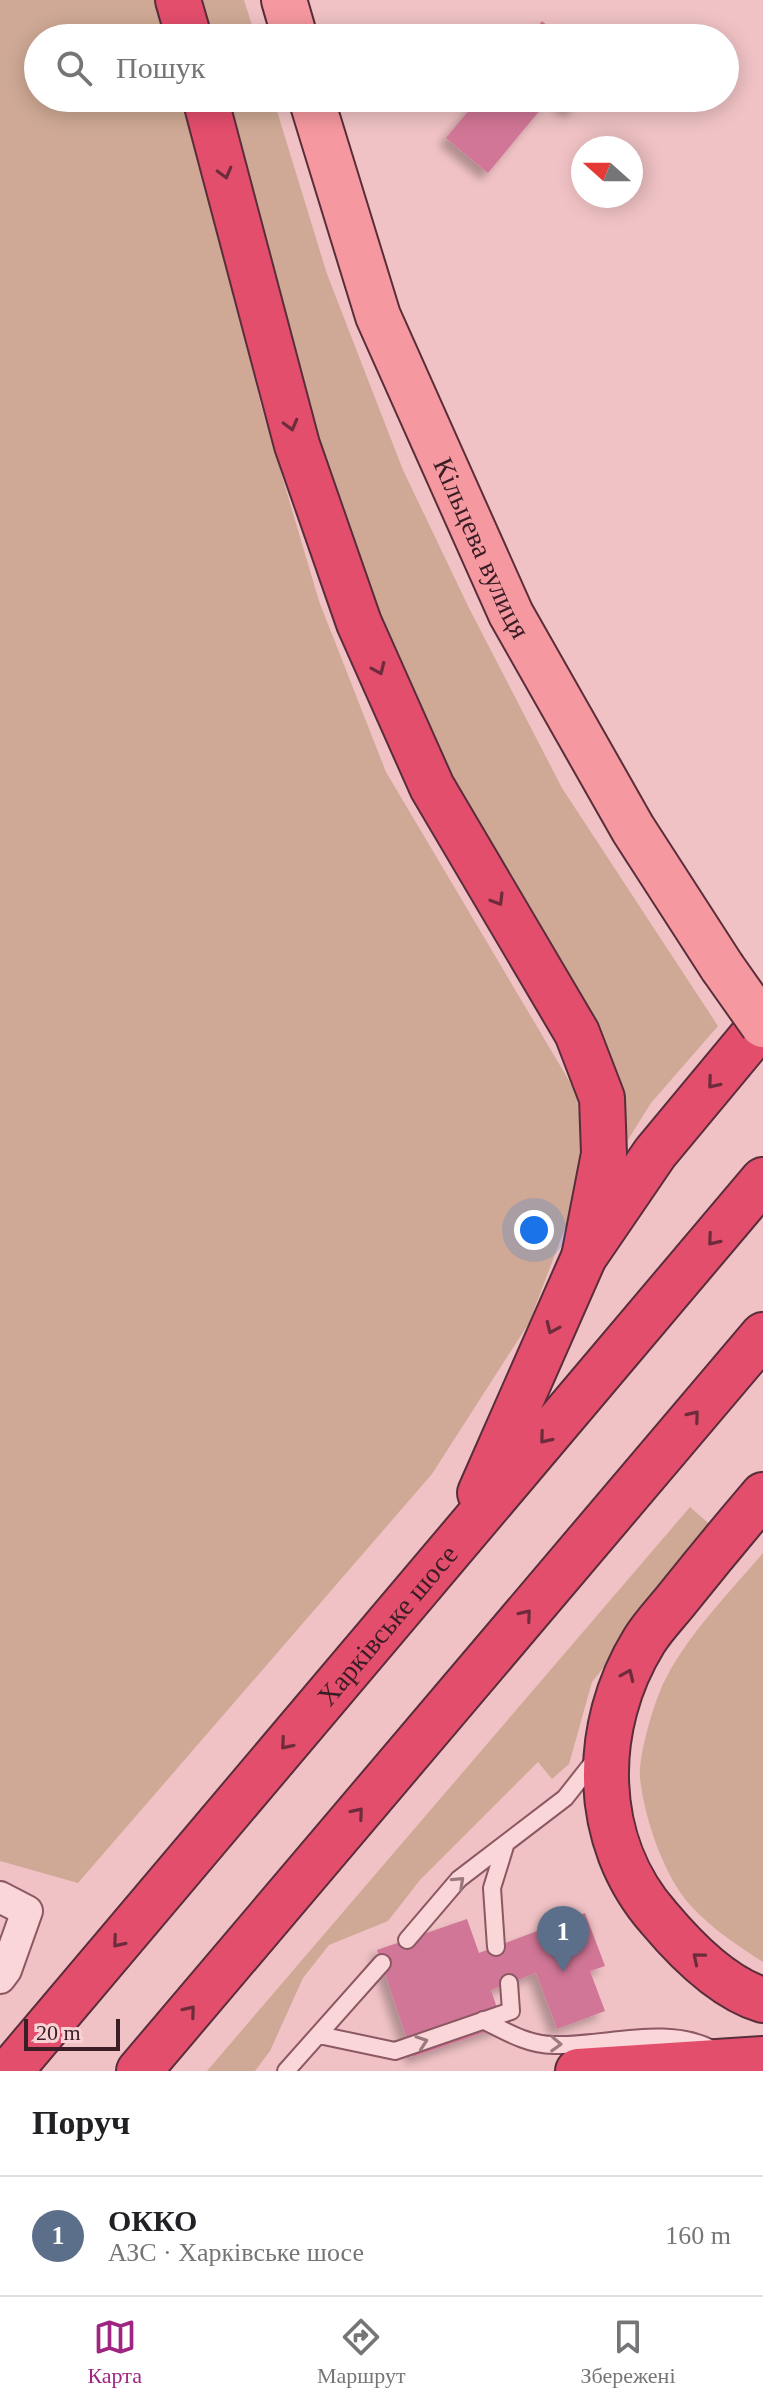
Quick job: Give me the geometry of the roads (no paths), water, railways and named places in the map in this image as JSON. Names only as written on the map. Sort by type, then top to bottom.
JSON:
[{"type":"highway","points":[[178,0],[185,24]]},
{"type":"highway","points":[[209,112],[297,445],[359,623],[432,787],[577,1033],[602,1098],[604,1154],[584,1257]]},
{"type":"highway","points":[[460,1538],[584,1257],[655,1153],[763,1024]]},
{"type":"highway","name":"Харківське шосе","points":[[10,2071],[763,1180]]},
{"type":"highway","points":[[139,2071],[763,1335]]},
{"type":"highway","points":[[763,1495],[644,1641],[613,1718],[605,1749],[605,1796],[619,1852],[646,1904],[679,1941],[713,1970],[763,2000]]},
{"type":"highway","points":[[578,2071],[746,2059]]},
{"type":"main road","points":[[284,0],[291,24]]},
{"type":"main road","name":"Кільцева вулиця","points":[[315,112],[378,316],[511,614],[633,829],[722,967],[763,1024]]},
{"type":"street","points":[[0,1897],[27,1911],[6,1970],[0,1978]]},
{"type":"lane","points":[[407,1940],[459,1879],[565,1798],[593,1766],[613,1718]]},
{"type":"lane","points":[[496,1947],[492,1888],[505,1846]]},
{"type":"lane","points":[[286,2071],[382,1963]]},
{"type":"lane","points":[[319,2035],[395,2051],[511,2011],[509,1983]]},
{"type":"lane","points":[[483,2020],[521,2039],[551,2046],[653,2039],[698,2042],[746,2059]]},
{"type":"place","name":"ОККО","points":[[563,1972]]}]
